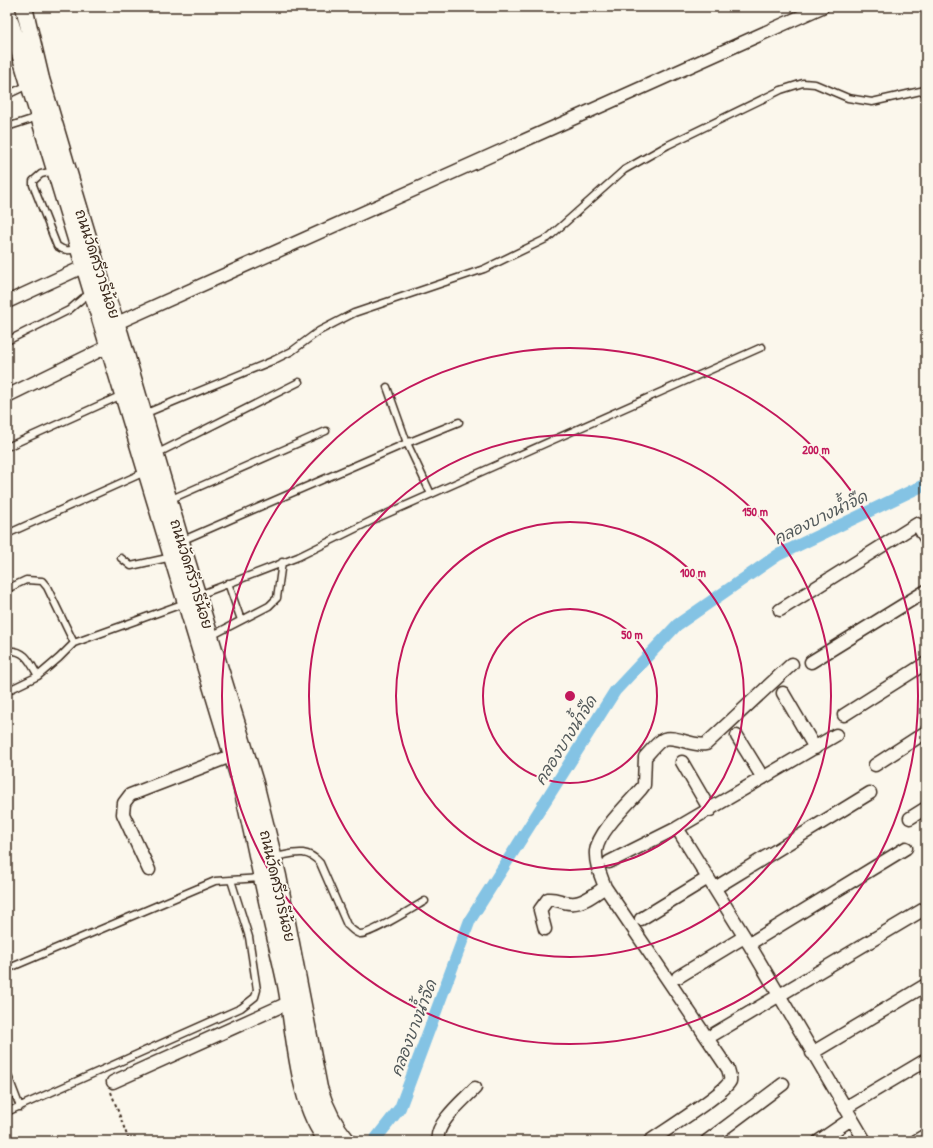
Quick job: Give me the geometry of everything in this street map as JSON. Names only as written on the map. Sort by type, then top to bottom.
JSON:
[{"type":"main road","name":"ถนนวัดศรีวารีน้อย","points":[[24,7],[41,79],[100,275],[117,324],[181,542],[191,599],[248,812],[288,1003],[296,1051],[313,1120],[328,1141]]},
{"type":"main road","name":"ถนนวัดศรีวารีน้อย","points":[[7,11],[91,294],[172,557],[191,599],[211,636],[255,783],[273,858],[312,1051],[324,1102],[334,1122],[348,1141]]},
{"type":"main road","points":[[102,328],[117,324]]},
{"type":"street","points":[[117,324],[822,7]]},
{"type":"street","points":[[7,302],[83,267]]},
{"type":"street","points":[[7,396],[108,347]]},
{"type":"street","points":[[780,610],[917,524],[926,539]]},
{"type":"street","points":[[811,662],[926,591]]},
{"type":"street","points":[[844,715],[926,663]]},
{"type":"street","points":[[650,1141],[718,1093],[730,1081],[730,1076],[724,1062],[605,887],[598,869],[596,850],[604,833],[644,784],[645,756],[664,739],[671,739],[700,746],[711,741],[792,664]]},
{"type":"street","points":[[783,693],[815,748]]},
{"type":"street","points":[[875,765],[926,732]]},
{"type":"street","points":[[609,862],[710,810],[836,735]]},
{"type":"street","points":[[737,736],[763,778]]},
{"type":"street","points":[[149,870],[124,814],[124,803],[130,795],[232,756]]},
{"type":"street","points":[[682,762],[710,810]]},
{"type":"street","points":[[641,918],[711,883],[870,793]]},
{"type":"street","points":[[910,818],[926,808]]},
{"type":"street","points":[[676,828],[746,940],[865,1141]]},
{"type":"street","points":[[678,977],[746,940],[906,848]]},
{"type":"street","points":[[545,929],[540,910],[548,899],[556,899],[571,904],[592,896],[605,887]]},
{"type":"street","points":[[714,1034],[779,997],[926,908]]},
{"type":"street","points":[[812,1053],[926,984]]},
{"type":"street","points":[[113,1082],[288,1003]]},
{"type":"street","points":[[819,1141],[848,1114],[926,1060]]},
{"type":"street","points":[[707,1141],[784,1084]]},
{"type":"street","points":[[438,1141],[437,1137],[441,1124],[475,1088]]},
{"type":"street","points":[[916,1141],[926,1135]]},
{"type":"lane","points":[[144,414],[272,361],[292,351],[319,331],[354,313],[484,269],[548,238],[624,170],[668,145],[781,90],[803,83],[815,84],[848,98],[872,102],[925,90]]},
{"type":"lane","points":[[7,95],[28,85]]},
{"type":"lane","points":[[7,127],[38,117]]},
{"type":"lane","points":[[54,171],[40,174],[33,181],[33,185],[57,246],[62,250],[69,251],[78,249]]},
{"type":"lane","points":[[7,342],[69,310],[83,298],[91,294]]},
{"type":"lane","points":[[7,691],[38,676],[74,643],[191,599],[282,562],[762,347]]},
{"type":"lane","points":[[155,455],[299,382]]},
{"type":"lane","points":[[387,387],[407,443],[431,494]]},
{"type":"lane","points":[[7,447],[122,395]]},
{"type":"lane","points":[[181,542],[407,443],[459,422]]},
{"type":"lane","points":[[169,500],[326,431]]},
{"type":"lane","points":[[7,534],[147,472]]},
{"type":"lane","points":[[121,558],[131,566],[172,557]]},
{"type":"lane","points":[[211,636],[268,606],[278,598],[282,562]]},
{"type":"lane","points":[[7,589],[26,580],[42,581],[47,587],[74,643]]},
{"type":"lane","points":[[228,583],[241,620]]},
{"type":"lane","points":[[7,651],[12,650],[28,657],[38,676]]},
{"type":"lane","points":[[273,858],[304,852],[314,855],[320,863],[347,925],[354,932],[360,934],[372,931],[425,902]]},
{"type":"lane","points":[[7,969],[215,881],[262,878]]},
{"type":"lane","points":[[7,1112],[241,1008],[254,997],[257,990],[257,984],[249,937],[231,880]]},
{"type":"lane","points":[[7,1073],[20,1107]]},
{"type":"path","points":[[113,1082],[111,1092],[129,1141]]},
{"type":"waterway","name":"คลองบางน้ำจืด","points":[[374,1141],[400,1108],[470,920],[615,691],[677,625],[778,555],[926,484]]}]
